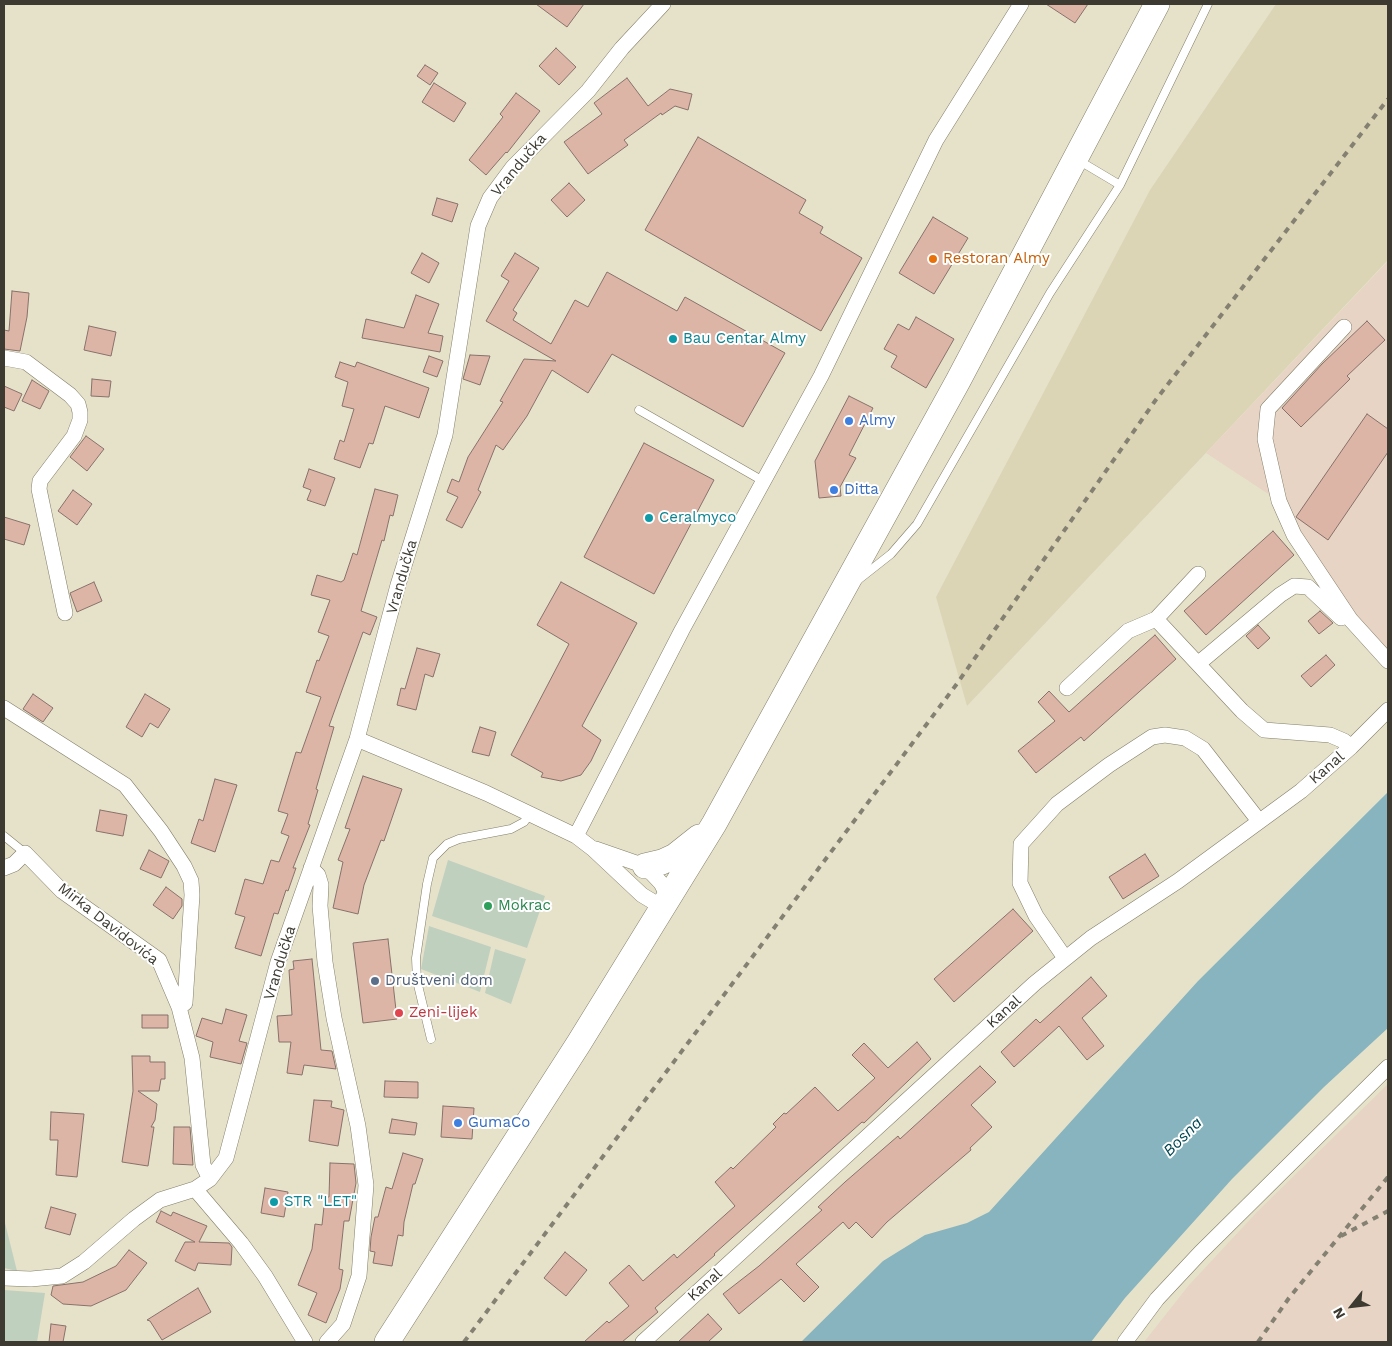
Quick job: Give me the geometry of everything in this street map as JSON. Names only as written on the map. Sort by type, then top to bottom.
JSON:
[{"type":"main road","points":[[387,1342],[579,1043],[714,824],[958,381],[1158,4]]},
{"type":"main road","points":[[645,866],[662,862],[675,856],[714,824]]},
{"type":"street","name":"Vrandučka","points":[[4,1278],[31,1279],[62,1276],[84,1262],[134,1219],[160,1200],[194,1189],[210,1179],[226,1158],[278,962],[357,738],[398,585],[445,436],[478,226],[490,198],[513,167],[588,91],[622,48],[664,4]]},
{"type":"street","points":[[576,836],[682,630],[821,376],[936,140],[1013,6]]},
{"type":"street","points":[[1344,327],[1268,409],[1265,439],[1279,501],[1294,535],[1350,619],[1388,661]]},
{"type":"street","points":[[4,358],[26,362],[70,395],[78,404],[80,412],[80,420],[74,436],[40,481],[39,489],[65,613]]},
{"type":"street","points":[[1067,688],[1128,631],[1156,619],[1198,574]]},
{"type":"street","points":[[1199,663],[1280,595],[1294,586],[1308,587],[1342,619],[1350,619]]},
{"type":"street","points":[[1156,619],[1242,711],[1264,730],[1330,735],[1344,741],[1351,747]]},
{"type":"street","points":[[4,708],[124,785],[161,831],[184,866],[191,881],[192,896],[185,1003],[179,1008]]},
{"type":"street","name":"Kanal","points":[[642,1342],[1065,958],[1091,938],[1178,881],[1301,791],[1351,747],[1388,710]]},
{"type":"street","points":[[1065,958],[1036,916],[1020,883],[1021,844],[1057,804],[1109,765],[1152,737],[1165,735],[1185,738],[1203,750],[1259,821]]},
{"type":"street","points":[[357,738],[576,836],[593,848],[642,895],[665,902],[661,883],[645,866],[593,848]]},
{"type":"street","points":[[4,868],[14,864],[25,853]]},
{"type":"street","name":"Mirka Davidovića","points":[[25,853],[62,891],[159,960],[179,1008],[192,1058],[203,1165],[210,1179]]},
{"type":"street","points":[[311,868],[318,876],[321,885],[320,906],[325,962],[334,1018],[358,1126],[366,1185],[358,1276],[343,1324],[327,1342]]},
{"type":"street","points":[[1125,1342],[1157,1299],[1200,1253],[1388,1067]]},
{"type":"street","points":[[194,1189],[241,1243],[265,1276],[305,1342]]},
{"type":"lane","points":[[843,592],[892,554],[917,524],[1050,293],[1120,185],[1208,4]]},
{"type":"lane","points":[[1075,158],[1120,185]]},
{"type":"lane","points":[[640,410],[763,481]]},
{"type":"lane","points":[[431,1039],[417,981],[416,958],[426,884],[433,858],[447,844],[459,838],[511,829],[524,822],[530,814]]},
{"type":"lane","points":[[4,836],[25,853]]},
{"type":"shaded area","points":[[1276,4],[1388,4],[1388,260],[967,706],[936,597],[1150,190]]},
{"type":"shaded area","points":[[1388,261],[1388,661],[1279,501],[1206,453]]},
{"type":"shaded area","points":[[1388,1084],[1388,1342],[1144,1342],[1189,1285],[1257,1212]]},
{"type":"green space","name":"Mokrac","points":[[448,860],[545,896],[527,948],[432,916]]},
{"type":"green space","name":"Mokrac","points":[[429,926],[491,947],[480,992],[421,969]]},
{"type":"green space","name":"Mokrac","points":[[495,949],[526,959],[511,1004],[485,993]]},
{"type":"green space","points":[[4,1219],[17,1271],[4,1268]]},
{"type":"green space","points":[[4,1290],[45,1293],[37,1342],[4,1342]]},
{"type":"water","name":"Bosna","points":[[1388,792],[1388,1028],[1324,1087],[1232,1179],[1125,1298],[1091,1342],[801,1342],[883,1261],[925,1235],[967,1223],[989,1212],[1198,981]]},
{"type":"building","points":[[536,4],[584,4],[567,27]]},
{"type":"building","points":[[1046,4],[1088,4],[1075,23]]},
{"type":"building","points":[[556,48],[576,67],[559,85],[539,66]]},
{"type":"building","points":[[425,65],[438,73],[430,85],[417,76]]},
{"type":"building","points":[[627,78],[648,106],[670,89],[692,94],[688,110],[675,106],[662,115],[661,113],[624,140],[628,145],[588,174],[564,142],[602,114],[594,103]]},
{"type":"building","points":[[434,83],[466,103],[454,122],[422,102]]},
{"type":"building","points":[[516,93],[540,111],[507,153],[486,175],[469,160],[503,117],[500,114]]},
{"type":"building","points":[[698,137],[806,200],[799,213],[823,227],[820,233],[862,258],[821,331],[645,230]]},
{"type":"building","points":[[569,183],[585,200],[567,217],[551,200]]},
{"type":"building","points":[[437,198],[458,204],[452,222],[432,215]]},
{"type":"building","points":[[933,217],[968,238],[934,294],[899,273]]},
{"type":"building","points":[[422,253],[439,263],[429,283],[411,273]]},
{"type":"building","name":"Bau Centar Almy","points":[[515,253],[539,268],[513,310],[517,313],[513,320],[551,344],[575,300],[588,307],[607,272],[677,311],[685,297],[785,353],[743,427],[612,354],[588,393],[552,370],[527,416],[503,450],[496,445],[478,490],[481,492],[462,528],[446,520],[458,497],[447,492],[452,479],[459,482],[468,457],[503,402],[500,401],[524,359],[556,361],[486,321],[509,281],[501,276]]},
{"type":"building","points":[[12,291],[29,293],[27,317],[20,351],[4,349],[4,330],[9,331]]},
{"type":"building","points":[[416,295],[439,304],[428,333],[443,336],[440,352],[362,338],[366,319],[404,328]]},
{"type":"building","name":"Almy","points":[[916,317],[954,339],[926,388],[891,367],[897,356],[884,349],[898,324],[909,330]]},
{"type":"building","points":[[1367,321],[1385,340],[1347,376],[1350,379],[1301,427],[1282,408],[1322,364]]},
{"type":"building","points":[[89,326],[116,332],[111,356],[84,350]]},
{"type":"building","points":[[470,355],[490,356],[480,385],[463,379]]},
{"type":"building","points":[[429,356],[443,361],[437,377],[423,372]]},
{"type":"building","points":[[340,362],[355,367],[357,362],[429,388],[419,418],[385,406],[373,444],[369,443],[360,468],[334,459],[340,440],[344,442],[354,409],[342,406],[348,382],[335,377]]},
{"type":"building","points":[[92,379],[111,381],[109,397],[91,396]]},
{"type":"building","points":[[32,380],[49,391],[40,409],[22,401]]},
{"type":"building","points":[[4,386],[22,394],[14,411],[4,407]]},
{"type":"building","points":[[849,396],[873,408],[849,455],[856,458],[840,487],[841,496],[819,498],[815,461]]},
{"type":"building","points":[[1367,414],[1388,429],[1388,452],[1328,540],[1296,517]]},
{"type":"building","points":[[86,436],[104,449],[87,471],[70,457]]},
{"type":"building","name":"Ceralmyco","points":[[644,443],[714,480],[654,594],[584,557]]},
{"type":"building","points":[[309,469],[335,478],[325,506],[307,500],[311,490],[303,487]]},
{"type":"building","points":[[375,489],[398,495],[393,516],[390,515],[384,541],[382,540],[361,611],[377,617],[370,635],[363,632],[329,726],[334,727],[316,789],[318,790],[308,824],[310,825],[293,868],[296,868],[288,891],[286,890],[278,914],[274,913],[261,956],[235,948],[245,917],[235,914],[245,879],[263,884],[271,860],[279,862],[289,836],[281,833],[288,814],[278,811],[296,752],[301,753],[321,697],[306,692],[317,660],[319,661],[329,636],[318,632],[330,600],[311,595],[317,575],[341,582],[344,580],[353,553],[357,555]]},
{"type":"building","points":[[73,490],[92,504],[77,525],[58,511]]},
{"type":"building","points":[[4,517],[30,525],[24,545],[4,539]]},
{"type":"building","points":[[1273,531],[1294,555],[1206,635],[1184,611]]},
{"type":"building","points":[[94,582],[102,601],[77,612],[70,593]]},
{"type":"building","points":[[561,582],[637,623],[582,726],[601,740],[591,761],[581,775],[561,781],[541,777],[543,773],[511,755],[569,644],[537,625]]},
{"type":"building","points":[[1320,611],[1333,623],[1319,634],[1308,621]]},
{"type":"building","points":[[1258,625],[1270,638],[1258,649],[1246,636]]},
{"type":"building","points":[[1155,635],[1176,659],[1084,741],[1081,737],[1036,773],[1018,751],[1055,721],[1038,702],[1049,691],[1069,712]]},
{"type":"building","points":[[417,648],[440,654],[433,677],[425,674],[416,710],[397,705],[401,688],[405,689]]},
{"type":"building","points":[[1326,655],[1335,665],[1311,687],[1301,676]]},
{"type":"building","points":[[33,694],[53,708],[43,722],[23,709]]},
{"type":"building","points":[[145,694],[170,709],[158,728],[150,723],[142,737],[126,727]]},
{"type":"building","points":[[480,727],[496,732],[489,756],[472,752]]},
{"type":"building","points":[[363,776],[402,789],[384,841],[381,840],[364,885],[358,914],[333,908],[343,862],[338,860],[350,829],[345,828]]},
{"type":"building","points":[[215,779],[237,785],[215,852],[191,843],[199,819],[203,821]]},
{"type":"building","points":[[100,810],[127,815],[123,836],[96,831]]},
{"type":"building","points":[[149,850],[169,861],[161,878],[140,869]]},
{"type":"building","points":[[1145,854],[1159,876],[1123,899],[1109,877]]},
{"type":"building","points":[[166,887],[182,899],[182,906],[173,919],[153,905]]},
{"type":"building","points":[[1013,909],[1033,931],[954,1002],[934,979]]},
{"type":"building","name":"Društveni dom","points":[[388,939],[397,1019],[363,1023],[353,943]]},
{"type":"building","points":[[312,959],[321,1050],[332,1051],[336,1069],[304,1065],[302,1075],[287,1073],[291,1042],[279,1042],[277,1016],[292,1015],[289,970],[294,969],[293,961]]},
{"type":"building","points":[[1091,977],[1107,996],[1082,1018],[1104,1046],[1087,1060],[1059,1026],[1014,1067],[1001,1052],[1036,1019],[1040,1023]]},
{"type":"building","points":[[226,1009],[247,1015],[239,1041],[247,1043],[241,1064],[210,1057],[213,1042],[196,1036],[202,1018],[222,1024]]},
{"type":"building","points":[[142,1015],[168,1015],[168,1028],[142,1028]]},
{"type":"building","points":[[917,1042],[931,1059],[864,1123],[862,1122],[655,1308],[658,1312],[622,1342],[584,1342],[607,1321],[609,1323],[629,1306],[609,1283],[629,1265],[643,1281],[674,1254],[677,1258],[735,1206],[715,1182],[731,1167],[733,1169],[776,1127],[773,1124],[784,1113],[786,1114],[815,1087],[838,1111],[875,1078],[852,1055],[864,1043],[888,1068]]},
{"type":"building","points":[[132,1056],[150,1056],[150,1062],[165,1062],[165,1079],[161,1079],[159,1091],[138,1091],[157,1104],[155,1120],[151,1127],[154,1127],[148,1166],[122,1162],[133,1091]]},
{"type":"building","points":[[980,1066],[996,1082],[971,1105],[992,1127],[970,1148],[971,1150],[887,1222],[872,1238],[856,1222],[849,1229],[843,1222],[796,1264],[819,1287],[804,1302],[781,1279],[739,1314],[723,1294],[759,1266],[822,1210],[818,1207],[845,1182],[898,1136],[900,1139]]},
{"type":"building","points":[[385,1081],[418,1082],[418,1098],[384,1097]]},
{"type":"building","points":[[314,1100],[332,1101],[331,1107],[344,1110],[338,1146],[309,1141]]},
{"type":"building","name":"GumaCo","points":[[443,1106],[474,1108],[472,1139],[441,1137]]},
{"type":"building","points":[[51,1112],[84,1114],[77,1177],[56,1175],[58,1140],[50,1140]]},
{"type":"building","points":[[392,1119],[417,1123],[415,1135],[389,1133]]},
{"type":"building","points":[[174,1127],[190,1127],[193,1165],[173,1164]]},
{"type":"building","points":[[403,1153],[423,1159],[415,1184],[413,1184],[404,1222],[403,1236],[398,1235],[392,1266],[373,1263],[375,1252],[370,1251],[375,1217],[378,1217],[386,1187],[392,1189]]},
{"type":"building","points":[[330,1163],[354,1164],[356,1183],[349,1221],[344,1221],[339,1269],[343,1270],[340,1289],[326,1323],[308,1315],[317,1293],[298,1285],[312,1249],[315,1224],[322,1225],[325,1197],[329,1197]]},
{"type":"building","name":"STR \"LET\"","points":[[265,1188],[288,1192],[284,1217],[261,1213]]},
{"type":"building","points":[[51,1207],[76,1214],[70,1235],[45,1228]]},
{"type":"building","points":[[161,1211],[171,1216],[173,1212],[207,1226],[199,1242],[229,1243],[232,1247],[231,1265],[198,1263],[195,1271],[175,1261],[185,1242],[195,1242],[156,1222]]},
{"type":"building","points":[[129,1250],[147,1263],[126,1290],[91,1306],[63,1304],[51,1295],[53,1286],[83,1282],[116,1266]]},
{"type":"building","points":[[565,1252],[587,1270],[566,1296],[544,1278]]},
{"type":"building","points":[[198,1288],[211,1312],[162,1340],[150,1321],[147,1320]]},
{"type":"building","points":[[708,1314],[722,1329],[708,1342],[678,1342]]},
{"type":"building","points":[[51,1324],[66,1326],[63,1342],[49,1342]]},
{"type":"railway","points":[[464,1342],[956,685],[1155,401],[1388,99]]},
{"type":"railway","points":[[1258,1342],[1289,1298],[1388,1177]]},
{"type":"railway","points":[[1341,1236],[1388,1211]]},
{"type":"place","name":"Restoran Almy","points":[[933,259]]},
{"type":"place","name":"Bau Centar Almy","points":[[673,339]]},
{"type":"place","name":"Almy","points":[[849,421]]},
{"type":"place","name":"Ditta","points":[[834,490]]},
{"type":"place","name":"Ceralmyco","points":[[649,518]]},
{"type":"place","name":"Mokrac","points":[[488,906]]},
{"type":"place","name":"Društveni dom","points":[[375,981]]},
{"type":"place","name":"Zeni-lijek","points":[[399,1013]]},
{"type":"place","name":"GumaCo","points":[[458,1123]]},
{"type":"place","name":"STR \"LET\"","points":[[274,1202]]}]
